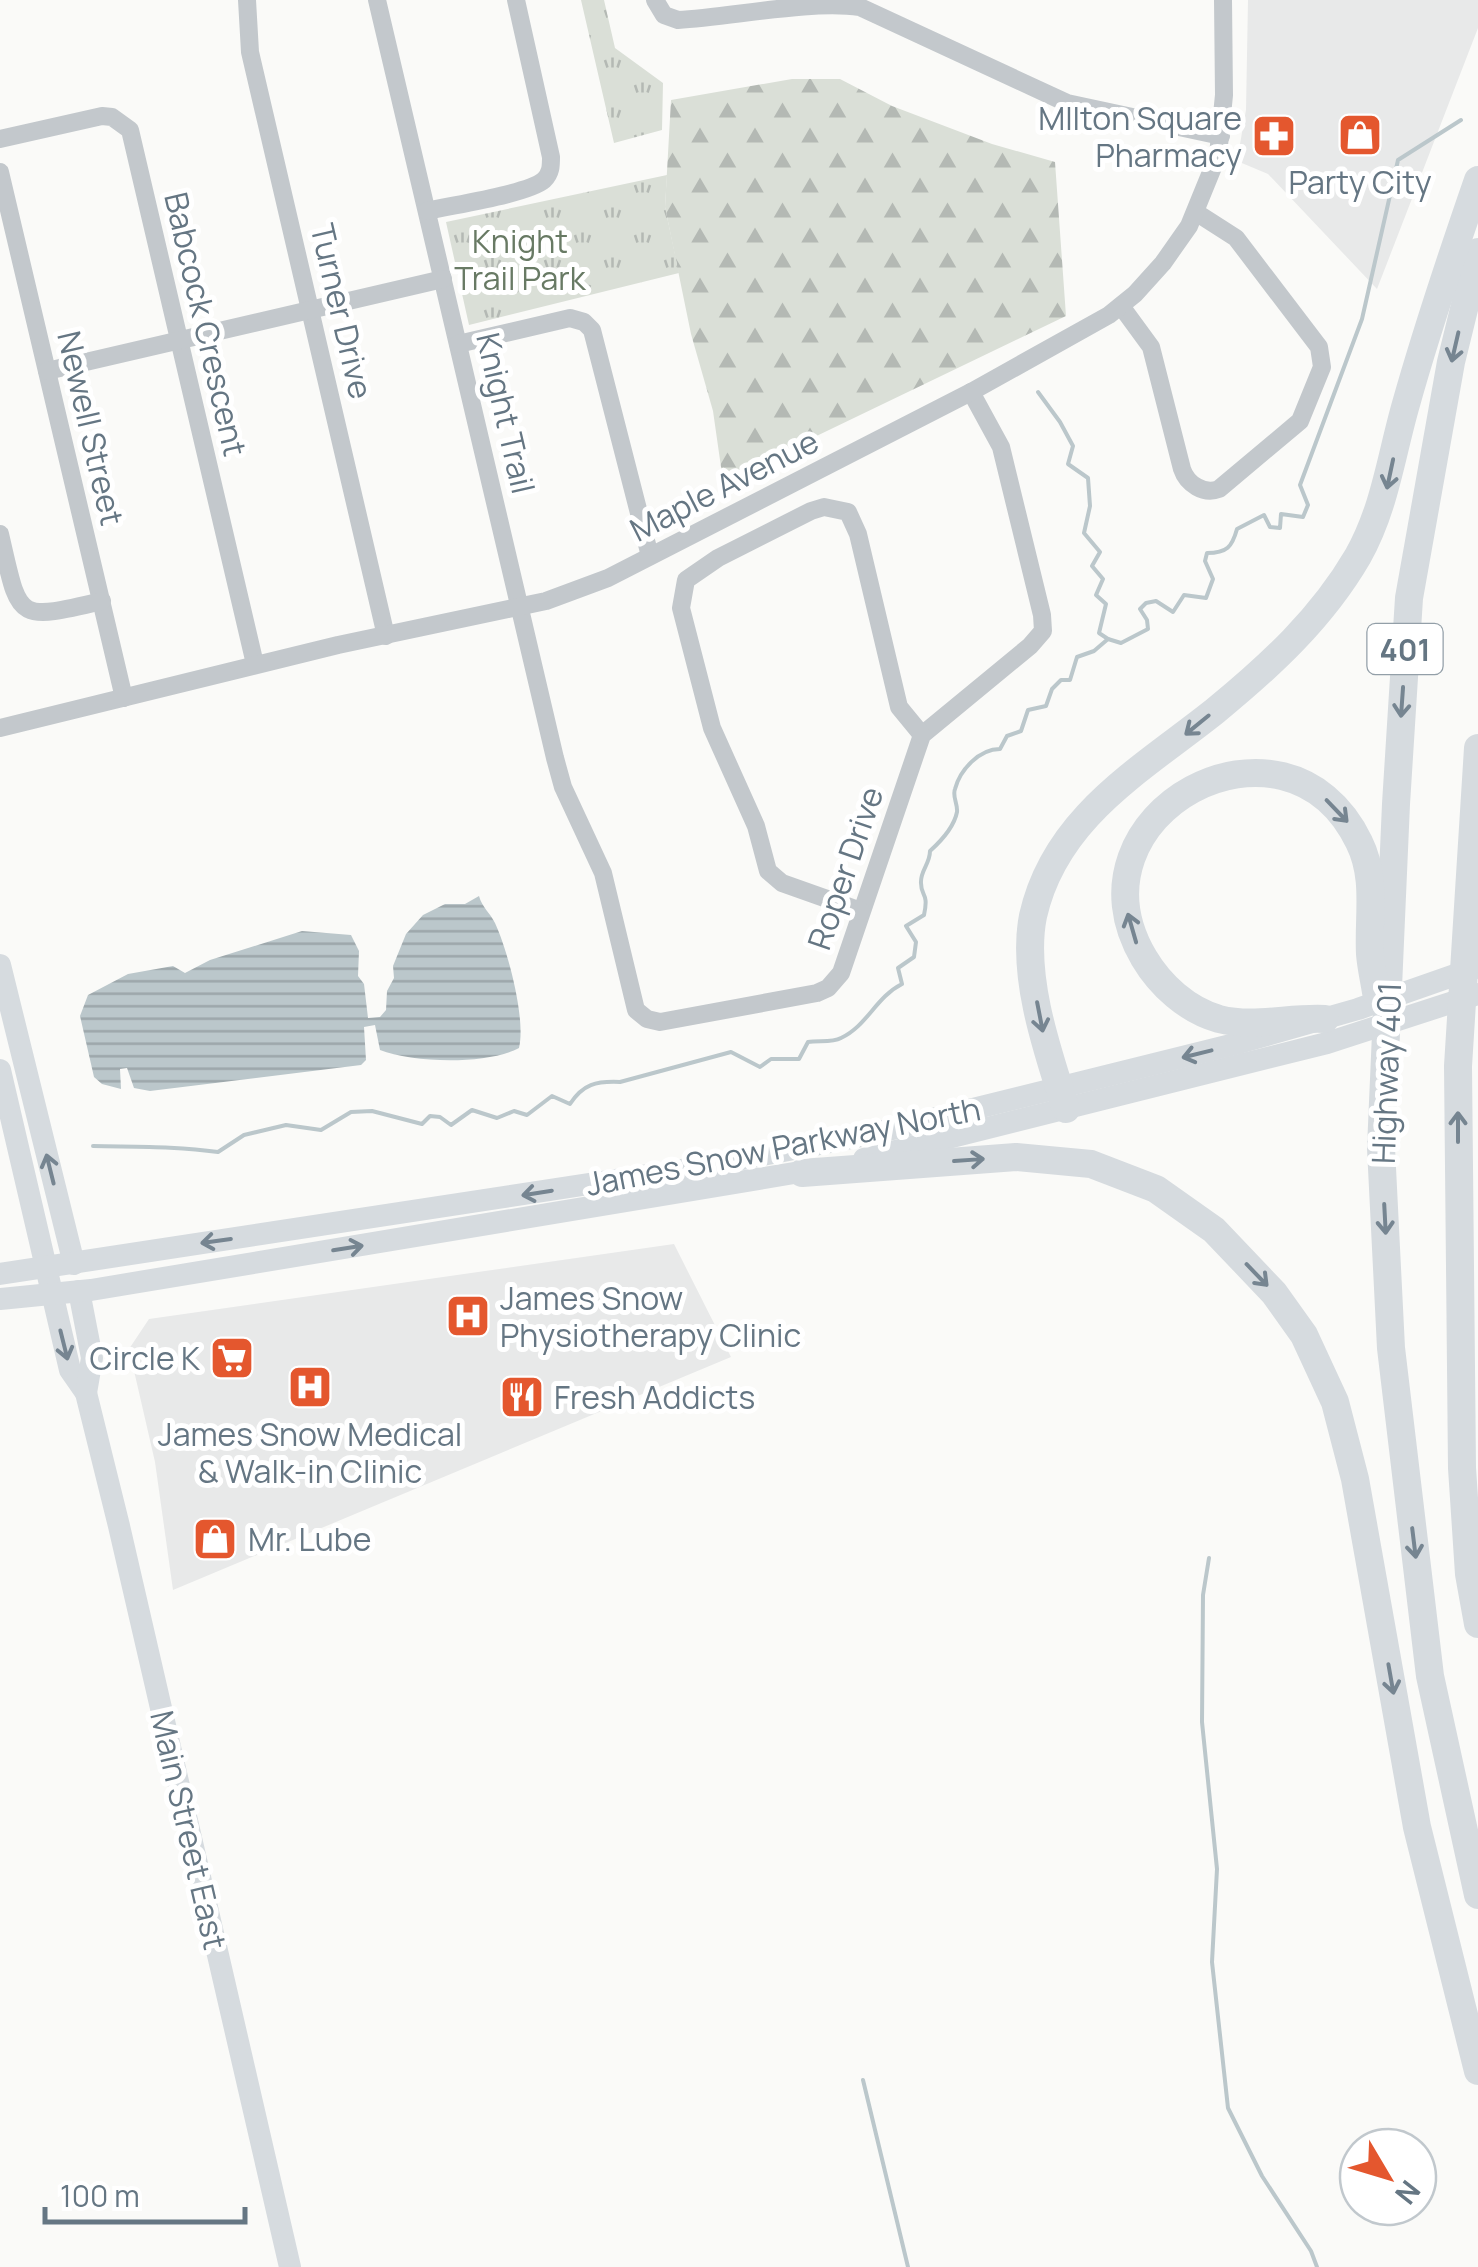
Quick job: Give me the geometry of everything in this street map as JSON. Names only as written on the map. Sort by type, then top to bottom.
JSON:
[{"type":"highway","points":[[1063,1099],[1041,1024],[1032,970],[1033,918],[1048,874],[1068,835],[1096,803],[1271,662],[1326,605],[1360,552],[1386,494],[1402,417],[1429,322],[1478,180]]},
{"type":"highway","name":"Highway 401","points":[[1478,252],[1451,362],[1409,598],[1382,1148],[1391,1348],[1430,1676],[1478,1895]]},
{"type":"highway","points":[[1478,748],[1458,1066],[1459,1365],[1469,1574],[1478,1624]]},
{"type":"highway","points":[[1326,1031],[1216,1018],[1176,996],[1148,964],[1130,924],[1126,894],[1129,871],[1149,825],[1186,790],[1233,774],[1267,774],[1314,791],[1342,815],[1361,846],[1371,880],[1370,956],[1385,1052]]},
{"type":"highway","points":[[1467,903],[1472,1057],[1478,1098]]},
{"type":"highway","points":[[802,1173],[1016,1157],[1091,1164],[1156,1190],[1214,1230],[1274,1292],[1304,1336],[1335,1402],[1356,1479],[1417,1827],[1478,2072]]},
{"type":"highway","points":[[1459,1365],[1478,1444]]},
{"type":"main road","name":"Main Street East","points":[[0,965],[74,1264]]},
{"type":"main road","name":"James Snow Parkway North","points":[[1326,1031],[1358,1009],[1478,968]]},
{"type":"main road","name":"James Snow Parkway North","points":[[0,1300],[85,1290],[802,1173],[1063,1099],[1477,994]]},
{"type":"main road","name":"Main Street East","points":[[0,1070],[70,1370],[86,1392],[290,2267]]},
{"type":"main road","name":"James Snow Parkway North","points":[[0,1274],[700,1167],[1063,1099]]},
{"type":"main road","name":"Main Street East","points":[[85,1290],[92,1358],[86,1392]]},
{"type":"street","name":"Turner Drive","points":[[248,0],[250,52],[386,636]]},
{"type":"street","name":"Knight Trail","points":[[377,0],[521,606]]},
{"type":"street","points":[[426,212],[521,190],[548,176],[551,157],[516,0]]},
{"type":"street","points":[[655,0],[664,15],[678,20],[810,6],[860,7],[1068,103],[1221,136]]},
{"type":"street","name":"Maple Avenue","points":[[0,728],[255,664],[546,601],[608,578],[971,392],[1121,306],[1163,264],[1196,213],[1212,175],[1221,136],[1224,95],[1223,0]]},
{"type":"street","name":"Babcock Crescent","points":[[0,139],[102,116],[112,116],[130,130],[255,664]]},
{"type":"street","name":"Newell Street","points":[[0,172],[124,698]]},
{"type":"street","points":[[1121,306],[1151,346],[1182,470],[1185,479],[1194,485],[1209,492],[1219,489],[1300,421],[1322,367],[1319,347],[1236,238],[1196,213]]},
{"type":"street","points":[[47,371],[443,280]]},
{"type":"street","points":[[458,344],[570,318],[584,322],[592,330],[650,556]]},
{"type":"street","points":[[861,911],[782,883],[768,871],[756,826],[712,728],[681,608],[686,580],[718,558],[811,511],[824,507],[848,512],[858,534],[899,708],[922,735],[1030,646],[1042,630],[1042,615],[1001,447],[971,392]]},
{"type":"street","points":[[0,534],[15,597],[28,610],[50,613],[102,601]]},
{"type":"street","name":"Roper Drive","points":[[521,606],[562,786],[603,873],[636,1010],[648,1019],[660,1022],[828,988],[842,972],[922,735]]},
{"type":"street","name":"Main Street East","points":[[74,1264],[85,1290]]},
{"type":"shaded area","points":[[1248,0],[1478,0],[1478,28],[1377,289],[1268,174],[1237,161],[1246,110]]},
{"type":"shaded area","points":[[479,896],[495,923],[510,967],[520,1020],[519,1048],[470,1060],[411,1058],[380,1050],[375,1025],[364,1027],[366,1060],[361,1065],[150,1091],[134,1088],[127,1068],[120,1069],[121,1089],[102,1084],[94,1077],[80,1016],[88,995],[128,974],[173,966],[185,973],[210,960],[302,931],[351,935],[359,951],[358,976],[364,984],[368,1018],[380,1017],[386,1010],[393,966],[406,934],[423,915],[445,904],[465,904]]},
{"type":"shaded area","points":[[674,1244],[731,1357],[173,1590],[155,1462],[129,1349],[149,1319]]},
{"type":"green space","points":[[581,0],[604,0],[615,48],[663,83],[662,130],[614,143]]},
{"type":"green space","points":[[792,79],[840,79],[892,106],[992,144],[1055,162],[1066,316],[723,481],[713,411],[691,334],[665,207],[671,100]]},
{"type":"green space","name":"Knight Trail Park","points":[[667,175],[665,207],[679,273],[469,325],[446,222]]},
{"type":"waterway","points":[[93,1146],[218,1152],[244,1135],[286,1125],[321,1130],[351,1112],[372,1111],[422,1124],[430,1116],[440,1117],[451,1125],[472,1110],[497,1118],[514,1111],[527,1115],[552,1096],[570,1104],[585,1088],[597,1083],[620,1082],[731,1052],[760,1067],[771,1059],[799,1059],[808,1042],[833,1040],[850,1033],[902,984],[898,968],[914,957],[916,942],[906,926],[924,915],[922,875],[930,851],[955,818],[954,792],[966,768],[985,753],[1000,749],[1007,736],[1021,731],[1028,710],[1046,706],[1052,689],[1061,680],[1070,680],[1077,657],[1094,651],[1108,639],[1121,643],[1148,629],[1140,609],[1146,603],[1156,601],[1173,612],[1184,595],[1206,598],[1213,579],[1205,561],[1207,553],[1228,548],[1237,529],[1264,515],[1270,527],[1280,528],[1281,514],[1303,517],[1308,505],[1300,485],[1362,319],[1398,160],[1461,120]]},
{"type":"waterway","points":[[1038,392],[1073,446],[1068,464],[1088,478],[1090,506],[1084,533],[1100,552],[1092,566],[1103,579],[1096,595],[1106,604],[1099,633],[1108,639]]},
{"type":"waterway","points":[[1209,1558],[1203,1595],[1202,1722],[1217,1869],[1212,1962],[1228,2108],[1262,2176],[1311,2251],[1317,2267]]},
{"type":"waterway","points":[[863,2080],[908,2267]]},
{"type":"place","name":"Party City","points":[[1360,135]]},
{"type":"place","name":"MIlton Square Pharmacy","points":[[1274,136]]},
{"type":"place","name":"James Snow Physiotherapy Clinic","points":[[468,1316]]},
{"type":"place","name":"Circle K","points":[[232,1358]]},
{"type":"place","name":"James Snow Medical & Walk-in Clinic","points":[[310,1387]]},
{"type":"place","name":"Fresh Addicts","points":[[522,1397]]},
{"type":"place","name":"Mr. Lube","points":[[215,1539]]}]
